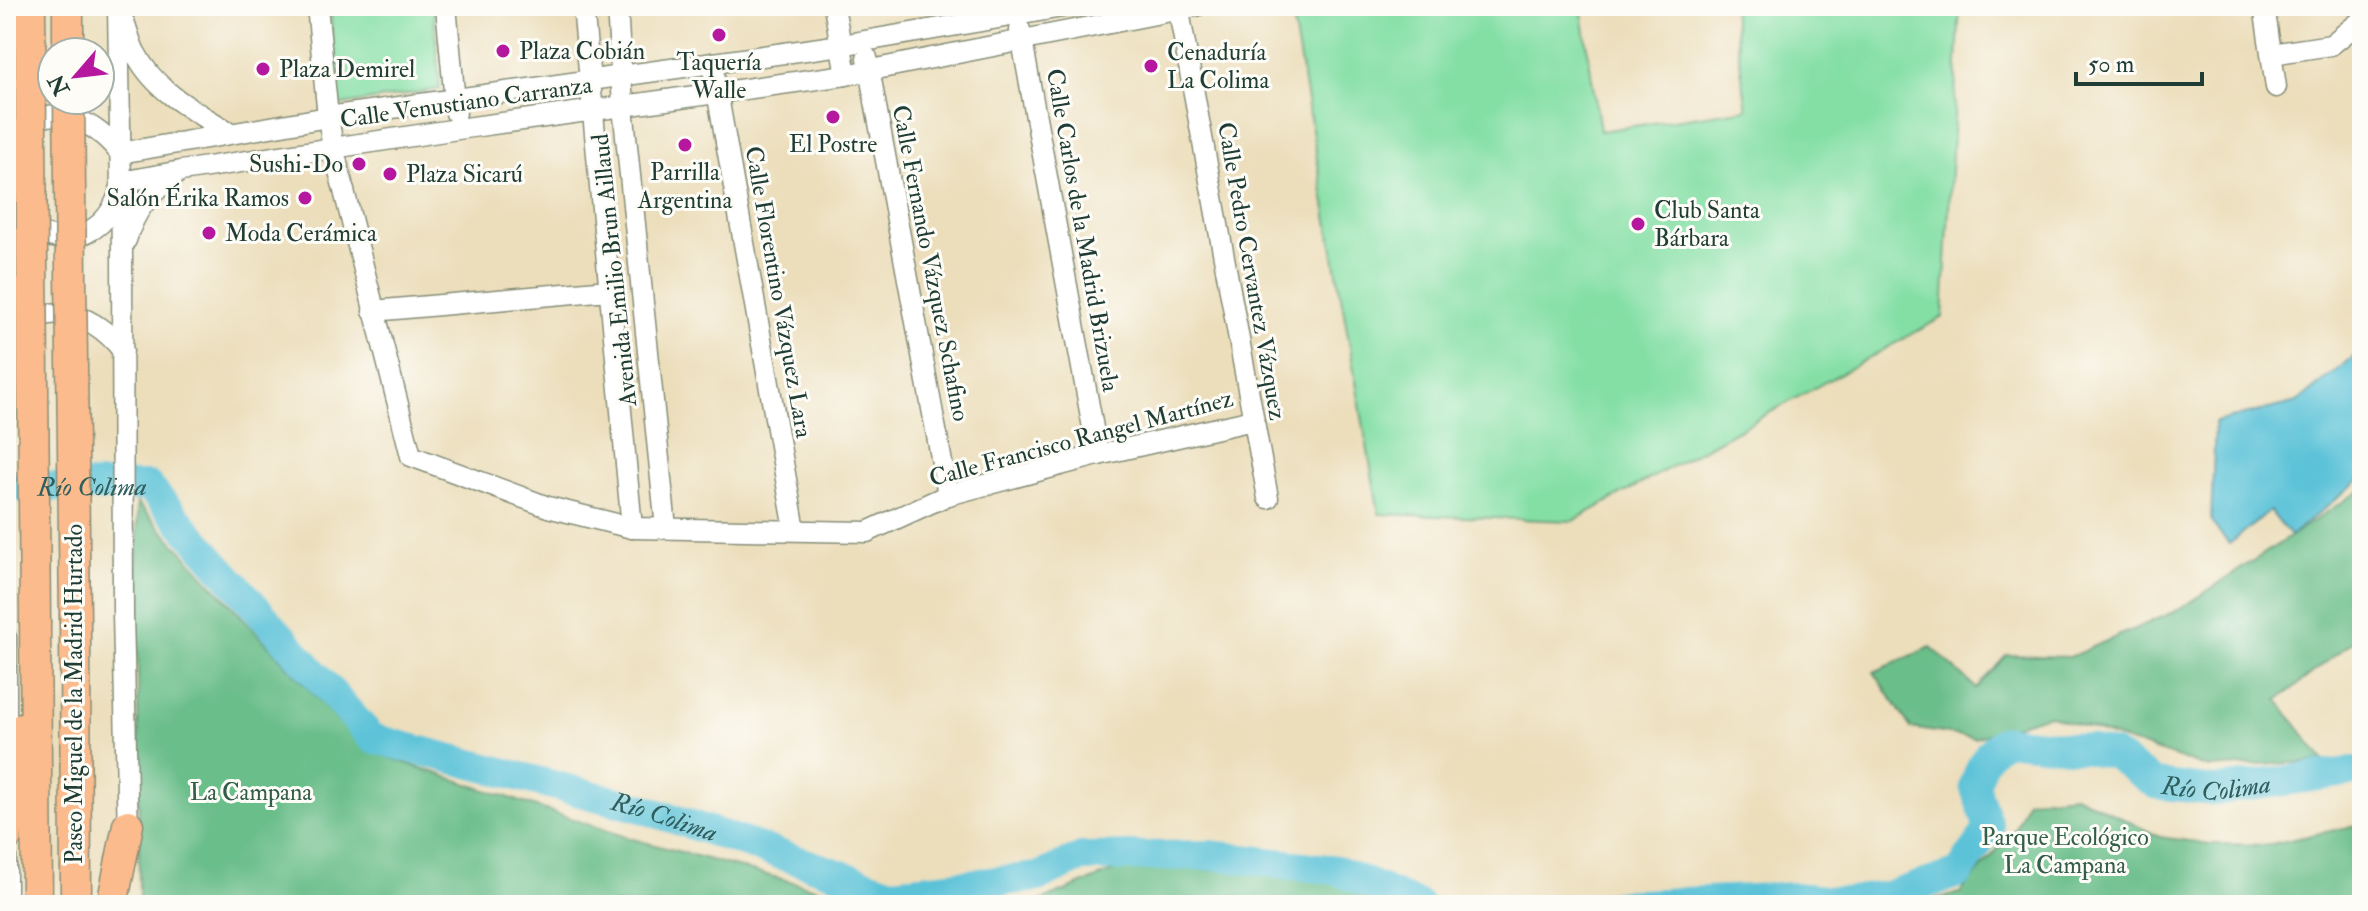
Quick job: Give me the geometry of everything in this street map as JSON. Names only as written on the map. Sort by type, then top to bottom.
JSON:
[{"type":"highway","name":"Paseo Miguel de la Madrid Hurtado","points":[[30,6],[37,905]]},
{"type":"highway","points":[[68,6],[68,36]]},
{"type":"highway","name":"Paseo Miguel de la Madrid Hurtado","points":[[69,116],[76,905]]},
{"type":"highway","points":[[6,837],[35,624]]},
{"type":"highway","points":[[112,905],[128,825]]},
{"type":"street","points":[[118,6],[128,905]]},
{"type":"street","points":[[118,6],[135,53],[158,85],[231,133]]},
{"type":"street","points":[[317,6],[333,147],[373,311],[609,290]]},
{"type":"street","points":[[446,6],[458,129]]},
{"type":"street","name":"Avenida Emilio Brun Aillaud","points":[[583,6],[632,528]]},
{"type":"street","name":"Avenida Emilio Brun Aillaud","points":[[617,6],[623,107],[666,528]]},
{"type":"street","points":[[834,6],[846,75]]},
{"type":"street","name":"Calle Venustiano Carranza","points":[[120,153],[328,117],[841,45],[978,14],[1018,15],[1068,6]]},
{"type":"street","points":[[2264,6],[2276,87]]},
{"type":"street","name":"Calle Venustiano Carranza","points":[[121,182],[333,147],[846,75],[1022,41],[1114,14],[1184,7]]},
{"type":"street","name":"Calle Pedro Cervantez Vázquez","points":[[1184,7],[1268,498]]},
{"type":"street","points":[[978,14],[985,48]]},
{"type":"street","name":"Calle Carlos de la Madrid Brizuela","points":[[1018,15],[1098,455]]},
{"type":"street","points":[[2272,54],[2331,45],[2362,20]]},
{"type":"street","points":[[114,36],[118,27]]},
{"type":"street","name":"Calle Fernando Vázquez Schafino","points":[[864,41],[948,495]]},
{"type":"street","points":[[6,62],[17,72],[36,81]]},
{"type":"street","name":"Calle Florentino Vázquez Lara","points":[[712,63],[795,530]]},
{"type":"street","points":[[6,147],[27,124],[50,116],[66,115],[91,124],[120,153]]},
{"type":"street","points":[[122,251],[133,217],[150,194],[181,171]]},
{"type":"street","points":[[6,208],[30,231],[48,237],[68,238],[87,232],[104,220],[115,203],[121,182]]},
{"type":"street","name":"Calle Francisco Rangel Martínez","points":[[373,311],[411,456],[548,507],[632,528],[867,532],[948,495],[1098,455],[1253,420]]},
{"type":"street","points":[[6,351],[21,330],[32,321],[55,314],[71,314],[96,323],[123,351]]},
{"type":"street","points":[[6,638],[6,806]]},
{"type":"street","points":[[6,855],[6,905]]},
{"type":"green space","points":[[330,6],[433,6],[440,89],[337,106]]},
{"type":"green space","name":"Club Santa Bárbara","points":[[1306,6],[1581,6],[1600,131],[1747,109],[1732,6],[1960,6],[1943,317],[1573,521],[1379,514],[1291,9]]},
{"type":"green space","points":[[2362,489],[2362,634],[2278,700],[2324,761],[2209,768],[2048,715],[1975,738],[1911,728],[1874,672],[1931,647],[1976,688],[2007,655],[2070,657],[2180,609]]},
{"type":"green space","name":"La Campana","points":[[137,503],[364,749],[629,838],[878,905],[139,905]]},
{"type":"green space","name":"Parque Ecológico La Campana","points":[[2075,795],[2160,837],[2210,844],[2267,845],[2362,824],[2362,905],[1911,905],[1960,893],[2015,829],[2027,800]]},
{"type":"green space","points":[[1131,864],[1259,873],[1353,885],[1396,905],[954,905],[1038,902]]},
{"type":"water","points":[[2362,350],[2362,478],[2290,536],[2270,511],[2229,544],[2211,522],[2215,422],[2297,402]]},
{"type":"waterway","name":"Río Colima","points":[[6,487],[148,486],[372,738],[641,808],[892,892],[1038,877],[1082,857],[1210,855],[1336,870],[1419,905]]},
{"type":"waterway","name":"Río Colima","points":[[1617,905],[1795,897],[1843,902],[1891,895],[1959,873],[1989,828],[1974,785],[1989,753],[2006,740],[2114,755],[2155,784],[2214,791],[2362,770]]},
{"type":"place","name":"Taquería Walle","points":[[719,35]]},
{"type":"place","name":"Plaza Cobián","points":[[503,51]]},
{"type":"place","name":"Cenaduría La Colima","points":[[1151,66]]},
{"type":"place","name":"Plaza Demirel","points":[[263,69]]},
{"type":"place","name":"El Postre","points":[[833,117]]},
{"type":"place","name":"Parrilla Argentina","points":[[685,145]]},
{"type":"place","name":"Sushi-Do","points":[[359,164]]},
{"type":"place","name":"Plaza Sicarú","points":[[390,174]]},
{"type":"place","name":"Salón Érika Ramos","points":[[305,198]]},
{"type":"place","name":"Club Santa Bárbara","points":[[1638,224]]},
{"type":"place","name":"Moda Cerámica","points":[[209,233]]}]
